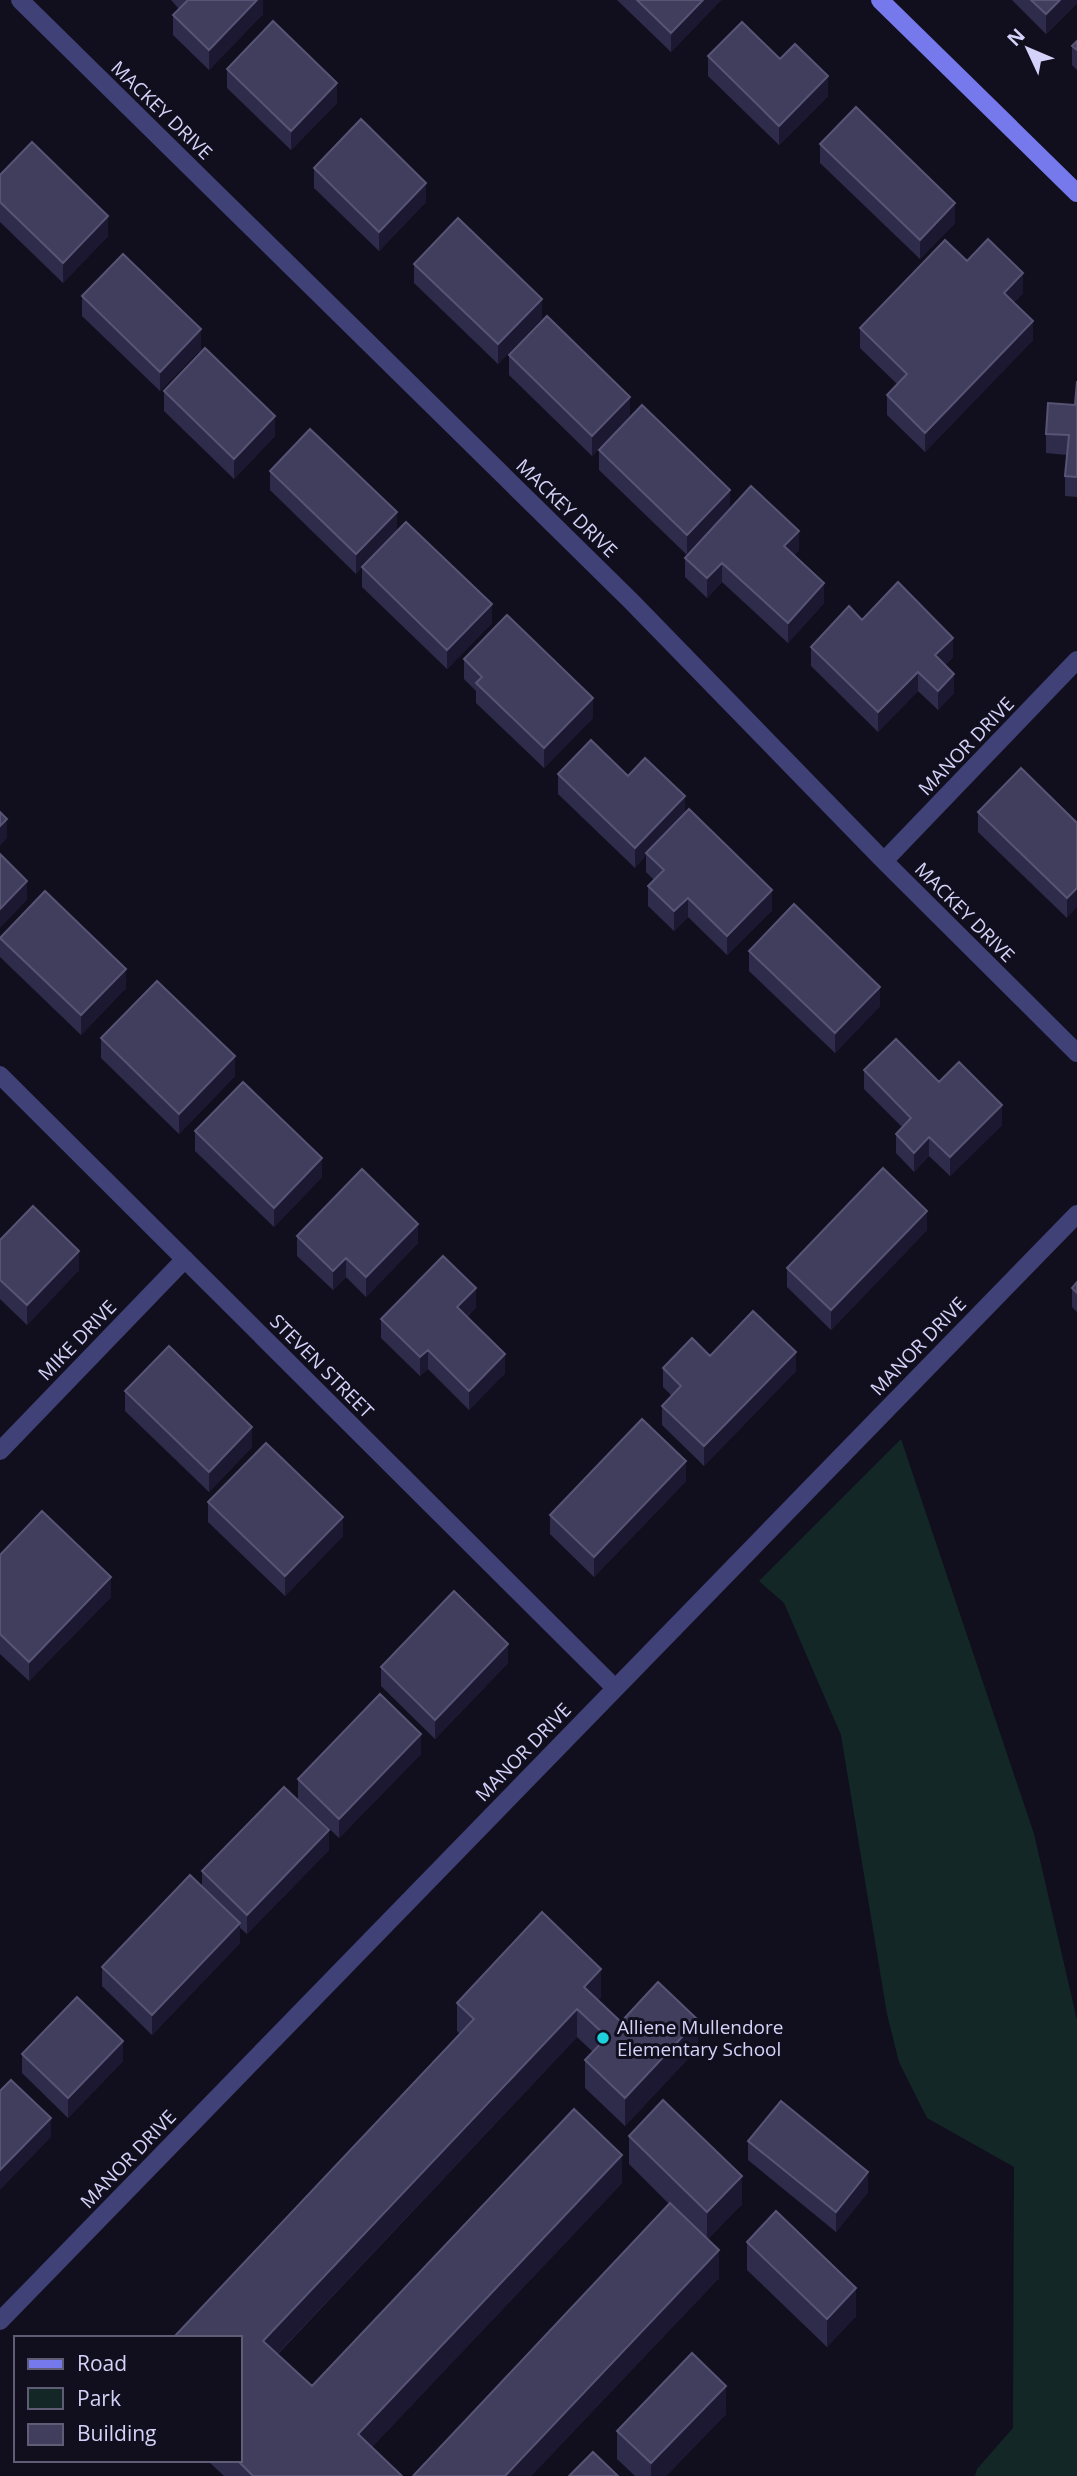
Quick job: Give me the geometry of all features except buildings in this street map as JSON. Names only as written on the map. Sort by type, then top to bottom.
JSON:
[{"type":"street","name":"MACKEY DRIVE","points":[[20,0],[632,601],[884,861],[1077,1053]]},
{"type":"street","points":[[880,0],[1077,193]]},
{"type":"street","name":"MANOR DRIVE","points":[[884,861],[1077,660]]},
{"type":"street","name":"STEVEN STREET","points":[[0,1075],[615,1688]]},
{"type":"street","name":"MANOR DRIVE","points":[[0,2321],[1077,1214]]},
{"type":"street","name":"MIKE DRIVE","points":[[0,1451],[185,1259]]},
{"type":"green space","points":[[901,1439],[1034,1834],[1077,2020],[1077,2476],[975,2476],[977,2469],[1013,2428],[1014,2167],[927,2118],[899,2062],[887,2014],[841,1735],[784,1603],[759,1581]]},
{"type":"place","name":"Alliene Mullendore Elementary School","points":[[603,2038]]}]
